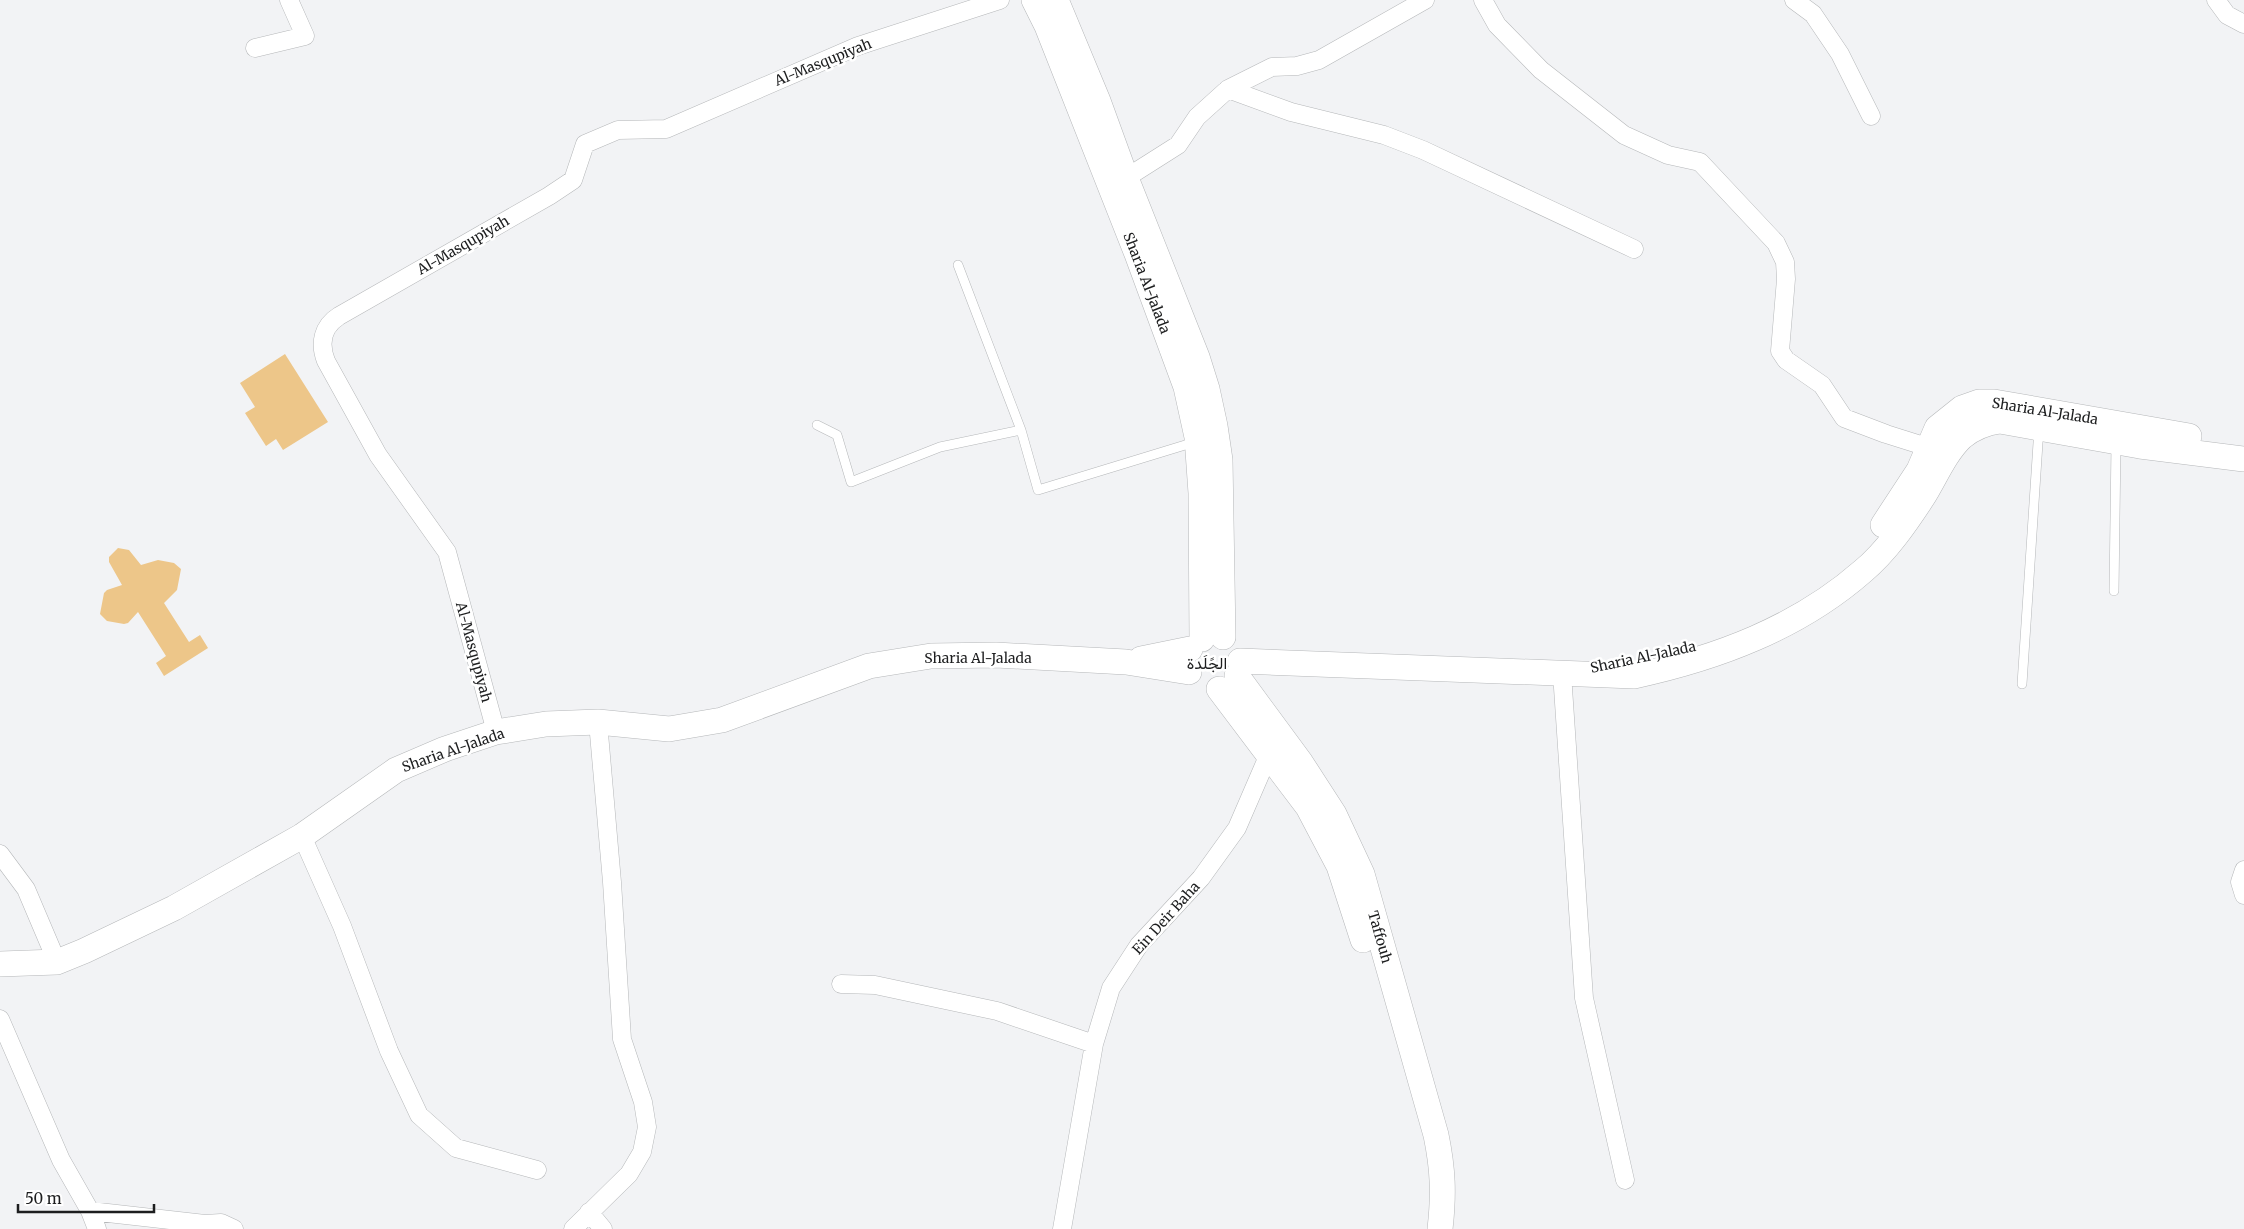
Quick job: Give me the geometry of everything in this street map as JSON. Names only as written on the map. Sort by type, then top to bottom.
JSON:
[{"type":"street","points":[[255,48],[305,36],[289,0]]},
{"type":"street","name":"Al-Masqupiyah","points":[[496,732],[447,552],[378,455],[326,361],[322,345],[327,328],[339,316],[549,196],[572,180],[585,144],[618,130],[666,129],[858,46],[1000,0]]},
{"type":"street","name":"Sharia Al-Jalada","points":[[1034,0],[1197,357],[1215,426],[1220,460],[1201,649]]},
{"type":"street","name":"Sharia Al-Jalada","points":[[1056,0],[1098,102],[1119,185],[1186,387],[1198,441],[1201,492],[1200,686],[1213,690],[1232,675],[1562,673],[1682,652],[1756,626],[1801,602],[1846,566],[1882,525],[1919,470],[1939,450],[1986,423],[2000,421],[2116,442],[2244,459]]},
{"type":"street","points":[[1119,185],[1178,145],[1197,116],[1228,89],[1272,66],[1297,66],[1318,60],[1424,0]]},
{"type":"street","points":[[1482,0],[1497,26],[1542,70],[1624,135],[1668,155],[1700,162],[1776,243],[1785,262],[1786,278],[1780,351],[1786,360],[1822,385],[1844,418],[1886,434],[1939,450]]},
{"type":"street","points":[[1794,0],[1813,14],[1840,54],[1871,116]]},
{"type":"street","points":[[2216,0],[2227,15],[2244,24]]},
{"type":"street","points":[[1228,89],[1291,112],[1384,135],[1423,150],[1634,249]]},
{"type":"street","name":"Sharia Al-Jalada","points":[[1939,450],[1937,428],[1962,408],[1979,402],[1994,402],[2171,434],[2244,443]]},
{"type":"street","points":[[1201,649],[1235,647],[1232,675],[1277,747],[1339,866],[1355,912],[1422,1147],[1427,1177],[1428,1201],[1423,1229]]},
{"type":"street","name":"Sharia Al-Jalada","points":[[0,964],[57,962],[174,908],[302,836],[396,770],[446,749],[496,732],[546,724],[598,722],[669,729],[722,720],[869,666],[931,656],[996,655],[1126,662],[1201,649]]},
{"type":"street","points":[[1562,673],[1584,998],[1625,1180]]},
{"type":"street","points":[[573,1229],[629,1174],[644,1146],[647,1127],[643,1102],[622,1039],[612,882],[598,722]]},
{"type":"street","name":"Ein Deir Baha","points":[[1062,1229],[1094,1044],[1111,988],[1138,945],[1201,878],[1237,828],[1277,747]]},
{"type":"street","name":"Taffouh","points":[[1277,747],[1334,814],[1362,874],[1436,1135],[1443,1167],[1444,1197],[1440,1229]]},
{"type":"street","points":[[302,836],[342,926],[389,1051],[419,1115],[456,1148],[537,1170]]},
{"type":"street","points":[[0,854],[26,889],[57,962]]},
{"type":"street","points":[[2244,870],[2240,882],[2244,895]]},
{"type":"street","points":[[841,984],[875,985],[997,1011],[1094,1044]]},
{"type":"street","points":[[0,1019],[61,1160],[90,1211],[97,1229]]},
{"type":"street","points":[[90,1211],[205,1224],[221,1223],[234,1229]]},
{"type":"street","points":[[589,1212],[603,1229]]},
{"type":"lane","points":[[958,265],[1021,430],[1038,490],[1198,441]]},
{"type":"lane","points":[[816,425],[837,435],[851,482],[940,447],[1021,430]]},
{"type":"lane","points":[[2022,684],[2039,428]]},
{"type":"lane","points":[[2114,591],[2116,442]]},
{"type":"building","points":[[285,354],[328,422],[283,450],[276,439],[266,446],[245,413],[255,407],[240,383]]},
{"type":"building","points":[[118,548],[129,550],[141,565],[158,560],[174,563],[181,569],[177,590],[164,603],[189,642],[200,635],[208,648],[164,676],[156,663],[166,656],[138,612],[128,623],[124,624],[107,621],[100,614],[104,593],[107,590],[122,585],[109,562],[109,557]]},
{"type":"district","name":"الجًلَدة","points":[[1207,663]]}]
